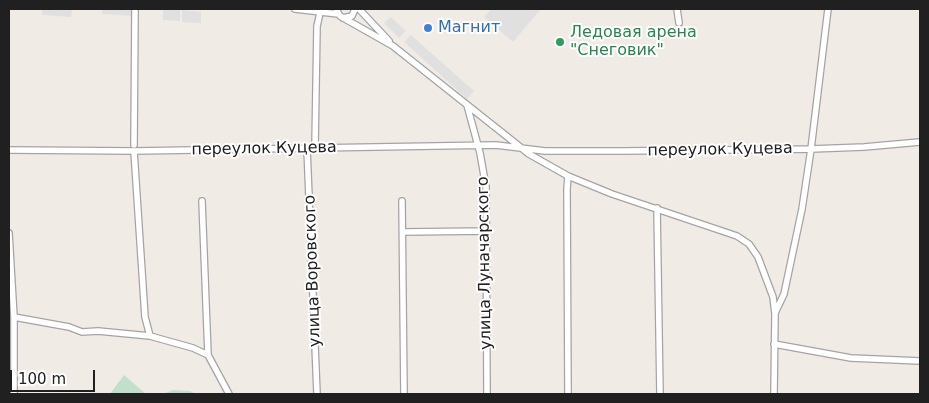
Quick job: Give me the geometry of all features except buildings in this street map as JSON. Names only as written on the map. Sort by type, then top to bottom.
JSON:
[{"type":"street","points":[[135,9],[134,148],[144,317],[150,336]]},
{"type":"street","points":[[295,9],[352,16],[355,9]]},
{"type":"street","points":[[359,9],[394,46],[519,147]]},
{"type":"street","points":[[676,9],[680,23]]},
{"type":"street","points":[[774,394],[775,314],[784,294],[791,267],[811,149],[828,9]]},
{"type":"street","points":[[315,148],[317,26],[320,13]]},
{"type":"street","points":[[339,13],[394,46]]},
{"type":"street","name":"улица Луначарского","points":[[467,105],[486,187],[487,394]]},
{"type":"street","name":"переулок Куцева","points":[[9,150],[496,145],[559,151],[811,149],[920,142]]},
{"type":"street","name":"переулок Куцева","points":[[519,147],[568,176],[612,194],[737,236],[749,244],[758,257],[773,297],[775,314]]},
{"type":"street","name":"улица Воровского","points":[[307,148],[317,394]]},
{"type":"street","points":[[568,176],[568,394]]},
{"type":"street","points":[[202,201],[208,355],[229,394]]},
{"type":"street","points":[[402,201],[404,394]]},
{"type":"street","points":[[657,208],[660,394]]},
{"type":"street","points":[[403,232],[487,231]]},
{"type":"street","points":[[9,233],[14,317],[14,394]]},
{"type":"street","points":[[14,317],[69,327],[82,332],[98,331],[150,336],[192,348],[208,355]]},
{"type":"street","points":[[774,344],[851,358],[920,362]]},
{"type":"green space","points":[[124,375],[146,394],[110,394]]},
{"type":"green space","points":[[173,390],[190,391],[196,394],[163,394]]},
{"type":"shaded area","points":[[42,9],[72,9],[71,17],[42,15]]},
{"type":"shaded area","points":[[102,9],[132,9],[132,16],[102,14]]},
{"type":"shaded area","points":[[163,9],[180,9],[180,21],[163,20]]},
{"type":"shaded area","points":[[491,9],[541,9],[513,42],[484,17]]},
{"type":"shaded area","points":[[182,10],[201,12],[201,23],[182,22]]},
{"type":"shaded area","points":[[391,17],[406,31],[399,38],[384,23]]},
{"type":"shaded area","points":[[411,35],[474,91],[467,99],[404,42]]},
{"type":"place","name":"Магнит","points":[[428,28]]},
{"type":"place","name":"Ледовая арена \"Снеговик\"","points":[[560,42]]}]
